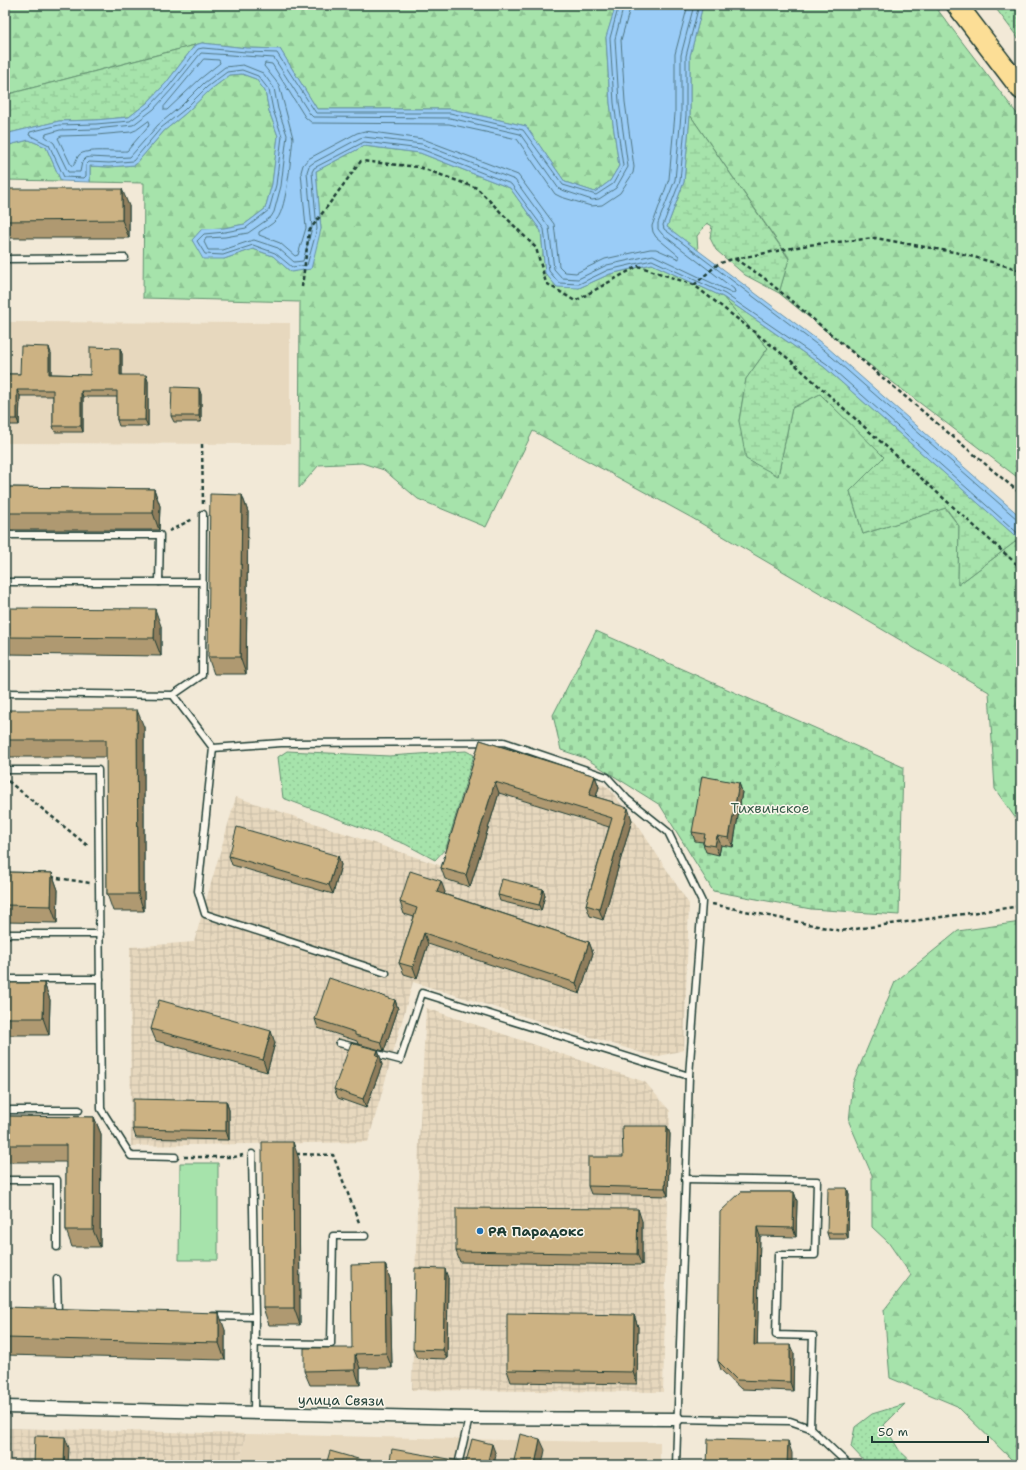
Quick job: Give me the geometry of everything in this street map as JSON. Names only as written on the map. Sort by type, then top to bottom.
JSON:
[{"type":"main road","points":[[957,5],[1021,89]]},
{"type":"street","name":"улица Связи","points":[[5,1407],[469,1418],[677,1419]]},
{"type":"lane","points":[[5,259],[125,258]]},
{"type":"lane","points":[[5,693],[173,695],[202,675],[203,514]]},
{"type":"lane","points":[[5,535],[160,535],[159,582]]},
{"type":"lane","points":[[5,582],[202,582]]},
{"type":"lane","points":[[173,695],[213,748],[198,891],[205,914],[386,973]]},
{"type":"lane","points":[[213,748],[281,743],[504,742],[608,777],[627,799],[668,832],[702,902],[689,1076],[676,1465]]},
{"type":"lane","points":[[5,770],[98,770],[101,1109],[131,1156],[175,1157]]},
{"type":"lane","points":[[5,934],[100,934]]},
{"type":"lane","points":[[5,979],[100,979]]},
{"type":"lane","points":[[369,1052],[400,1060],[422,993],[689,1076]]},
{"type":"lane","points":[[339,1043],[362,1049]]},
{"type":"lane","points":[[94,1109],[101,1109]]},
{"type":"lane","points":[[5,1110],[79,1110]]},
{"type":"lane","points":[[252,1154],[255,1317],[254,1413]]},
{"type":"lane","points":[[685,1179],[817,1181],[815,1255],[778,1256],[776,1335],[813,1336],[810,1428]]},
{"type":"lane","points":[[5,1180],[58,1180],[57,1247]]},
{"type":"lane","points":[[254,1343],[331,1344],[333,1236],[364,1236]]},
{"type":"lane","points":[[57,1279],[54,1313],[66,1314]]},
{"type":"lane","points":[[207,1316],[255,1317]]},
{"type":"lane","points":[[458,1465],[469,1418]]},
{"type":"lane","points":[[677,1419],[790,1421],[810,1428],[849,1465]]},
{"type":"path","points":[[302,287],[309,231],[361,161],[419,167],[477,188],[536,248],[546,283],[575,302],[638,266],[694,285],[790,360],[1021,568]]},
{"type":"path","points":[[694,285],[718,264],[735,259],[808,245],[874,238],[959,253],[1021,270]]},
{"type":"path","points":[[735,259],[763,277],[1021,494]]},
{"type":"path","points":[[160,535],[203,514],[202,444]]},
{"type":"path","points":[[5,778],[99,855]]},
{"type":"path","points":[[48,877],[99,884]]},
{"type":"path","points":[[702,902],[841,931],[1021,906]]},
{"type":"path","points":[[175,1157],[234,1157],[252,1154]]},
{"type":"path","points":[[295,1154],[333,1155],[364,1236]]},
{"type":"shaded area","points":[[5,322],[290,323],[290,444],[5,443]]},
{"type":"shaded area","points":[[482,744],[608,787],[639,827],[689,904],[684,1050],[655,1057],[413,982],[368,1142],[131,1146],[130,947],[194,942],[236,797],[442,866]]},
{"type":"shaded area","points":[[426,1008],[645,1082],[670,1111],[663,1392],[412,1390],[419,1141]]},
{"type":"shaded area","points":[[5,1428],[246,1434],[239,1465],[5,1465]]},
{"type":"shaded area","points":[[246,1434],[597,1442],[660,1442],[660,1465],[239,1465]]},
{"type":"green space","points":[[5,5],[616,5],[606,38],[610,103],[619,166],[610,181],[595,192],[565,182],[526,126],[451,109],[317,109],[280,49],[247,48],[202,43],[5,95]]},
{"type":"green space","points":[[703,5],[934,5],[1021,119],[1021,480],[832,336],[779,293],[789,258],[690,115],[690,56]]},
{"type":"green space","points":[[1021,5],[1021,42],[994,6]]},
{"type":"green space","points":[[195,45],[166,83],[147,103],[129,117],[59,121],[5,134],[5,95]]},
{"type":"green space","points":[[242,74],[256,79],[265,91],[269,111],[278,136],[272,184],[265,209],[245,224],[224,228],[202,229],[192,241],[224,259],[253,249],[273,256],[291,272],[321,229],[316,171],[364,146],[420,153],[510,188],[541,231],[545,273],[579,288],[610,274],[652,264],[723,297],[768,348],[746,379],[739,421],[778,476],[792,408],[820,394],[885,457],[850,491],[863,534],[945,508],[959,526],[958,585],[1019,539],[1021,541],[1021,826],[995,789],[989,692],[692,518],[533,431],[486,527],[418,499],[384,470],[362,463],[319,465],[299,488],[300,302],[143,298],[144,183],[90,182],[90,166],[109,167],[135,165],[164,131],[186,113],[210,90],[230,75]]},
{"type":"green space","points":[[690,115],[789,259],[779,293],[745,275],[716,250],[710,238],[712,226],[707,223],[697,236],[698,251],[667,227],[684,182]]},
{"type":"green space","points":[[29,140],[46,147],[61,181],[5,180],[5,146]]},
{"type":"green space","points":[[723,297],[824,367],[1019,539],[958,585],[959,526],[946,508],[863,534],[850,491],[884,457],[820,394],[792,408],[778,476],[746,459],[739,421],[746,379],[768,348]]},
{"type":"green space","name":"Тихвинское","points":[[596,631],[903,767],[899,915],[811,909],[713,891],[660,805],[585,758],[561,750],[553,715]]},
{"type":"green space","points":[[287,751],[389,756],[466,751],[474,755],[446,848],[435,860],[405,844],[283,798],[278,757]]},
{"type":"green space","points":[[1021,922],[1021,1465],[1013,1461],[957,1406],[890,1378],[884,1310],[911,1275],[888,1242],[872,1227],[872,1175],[849,1122],[853,1082],[895,982],[958,931]]},
{"type":"green space","points":[[180,1163],[218,1163],[218,1260],[179,1260]]},
{"type":"green space","points":[[905,1404],[884,1425],[899,1450],[915,1465],[868,1465],[851,1447],[855,1427],[872,1414]]},
{"type":"water","points":[[616,5],[703,5],[690,56],[690,115],[684,182],[667,227],[827,347],[1021,517],[1021,541],[824,367],[723,297],[652,264],[610,274],[579,288],[557,287],[545,273],[541,231],[510,188],[420,153],[364,146],[316,171],[321,229],[311,269],[291,272],[273,256],[253,249],[224,259],[203,259],[192,240],[202,229],[224,228],[245,224],[265,209],[272,184],[278,136],[269,111],[265,91],[256,79],[242,74],[230,75],[210,90],[186,113],[164,131],[135,165],[109,167],[90,166],[90,182],[61,181],[46,147],[29,140],[5,146],[5,134],[59,121],[129,117],[147,103],[166,83],[195,45],[202,43],[247,48],[280,49],[317,109],[451,109],[526,126],[565,182],[595,192],[610,181],[619,166],[610,103],[606,37]]},
{"type":"building","points":[[5,189],[122,189],[122,220],[5,221]]},
{"type":"building","points":[[21,346],[49,347],[49,374],[90,375],[90,347],[120,348],[120,375],[146,375],[145,420],[117,420],[117,391],[81,391],[81,426],[53,426],[53,390],[17,390],[17,419],[5,419],[5,374],[20,374]]},
{"type":"building","points":[[172,387],[199,388],[199,416],[171,416]]},
{"type":"building","points":[[5,487],[154,489],[153,513],[5,513]]},
{"type":"building","points":[[210,494],[242,495],[240,657],[208,657]]},
{"type":"building","points":[[5,608],[155,609],[154,638],[5,637]]},
{"type":"building","points":[[5,710],[137,710],[138,894],[107,894],[106,740],[5,740]]},
{"type":"building","points":[[480,740],[595,776],[589,795],[628,808],[599,909],[586,905],[612,818],[495,782],[466,875],[441,868]]},
{"type":"building","points":[[702,776],[739,783],[729,838],[717,836],[715,846],[703,844],[705,834],[692,832]]},
{"type":"building","points":[[237,827],[338,856],[329,885],[229,856]]},
{"type":"building","points":[[410,871],[441,881],[437,892],[589,942],[576,983],[424,933],[413,967],[399,963],[417,908],[400,902]]},
{"type":"building","points":[[5,872],[52,873],[51,906],[5,905]]},
{"type":"building","points":[[502,879],[543,889],[539,905],[498,895]]},
{"type":"building","points":[[329,978],[395,1000],[381,1042],[355,1035],[355,1032],[315,1019]]},
{"type":"building","points":[[5,983],[44,983],[43,1018],[5,1018]]},
{"type":"building","points":[[159,1000],[271,1031],[263,1060],[151,1029]]},
{"type":"building","points":[[351,1043],[378,1050],[376,1055],[379,1056],[363,1099],[334,1089]]},
{"type":"building","points":[[133,1099],[226,1101],[226,1131],[133,1129]]},
{"type":"building","points":[[5,1116],[94,1117],[93,1230],[66,1230],[66,1145],[5,1145]]},
{"type":"building","points":[[622,1126],[667,1126],[665,1188],[588,1186],[588,1157],[623,1157]]},
{"type":"building","points":[[262,1142],[293,1142],[294,1308],[263,1308]]},
{"type":"building","points":[[828,1188],[847,1188],[846,1233],[827,1233]]},
{"type":"building","points":[[741,1192],[794,1192],[793,1228],[757,1227],[754,1345],[790,1345],[790,1382],[737,1380],[718,1361],[720,1212]]},
{"type":"building","points":[[456,1208],[638,1209],[637,1254],[456,1251]]},
{"type":"building","points":[[385,1264],[386,1353],[355,1354],[355,1370],[304,1371],[304,1348],[352,1348],[351,1265]]},
{"type":"building","points":[[415,1268],[445,1269],[443,1350],[413,1349]]},
{"type":"building","points":[[5,1307],[219,1313],[219,1343],[5,1338]]},
{"type":"building","points":[[507,1313],[634,1315],[633,1372],[507,1370]]},
{"type":"building","points":[[520,1434],[540,1439],[535,1465],[513,1465]]},
{"type":"building","points":[[35,1436],[65,1437],[64,1465],[34,1465]]},
{"type":"building","points":[[472,1439],[492,1444],[487,1465],[389,1465],[392,1449],[466,1462]]},
{"type":"building","points":[[708,1439],[788,1441],[787,1465],[707,1465]]},
{"type":"building","points":[[330,1451],[365,1461],[364,1465],[326,1465]]},
{"type":"place","name":"РА Парадокс","points":[[480,1231]]}]
